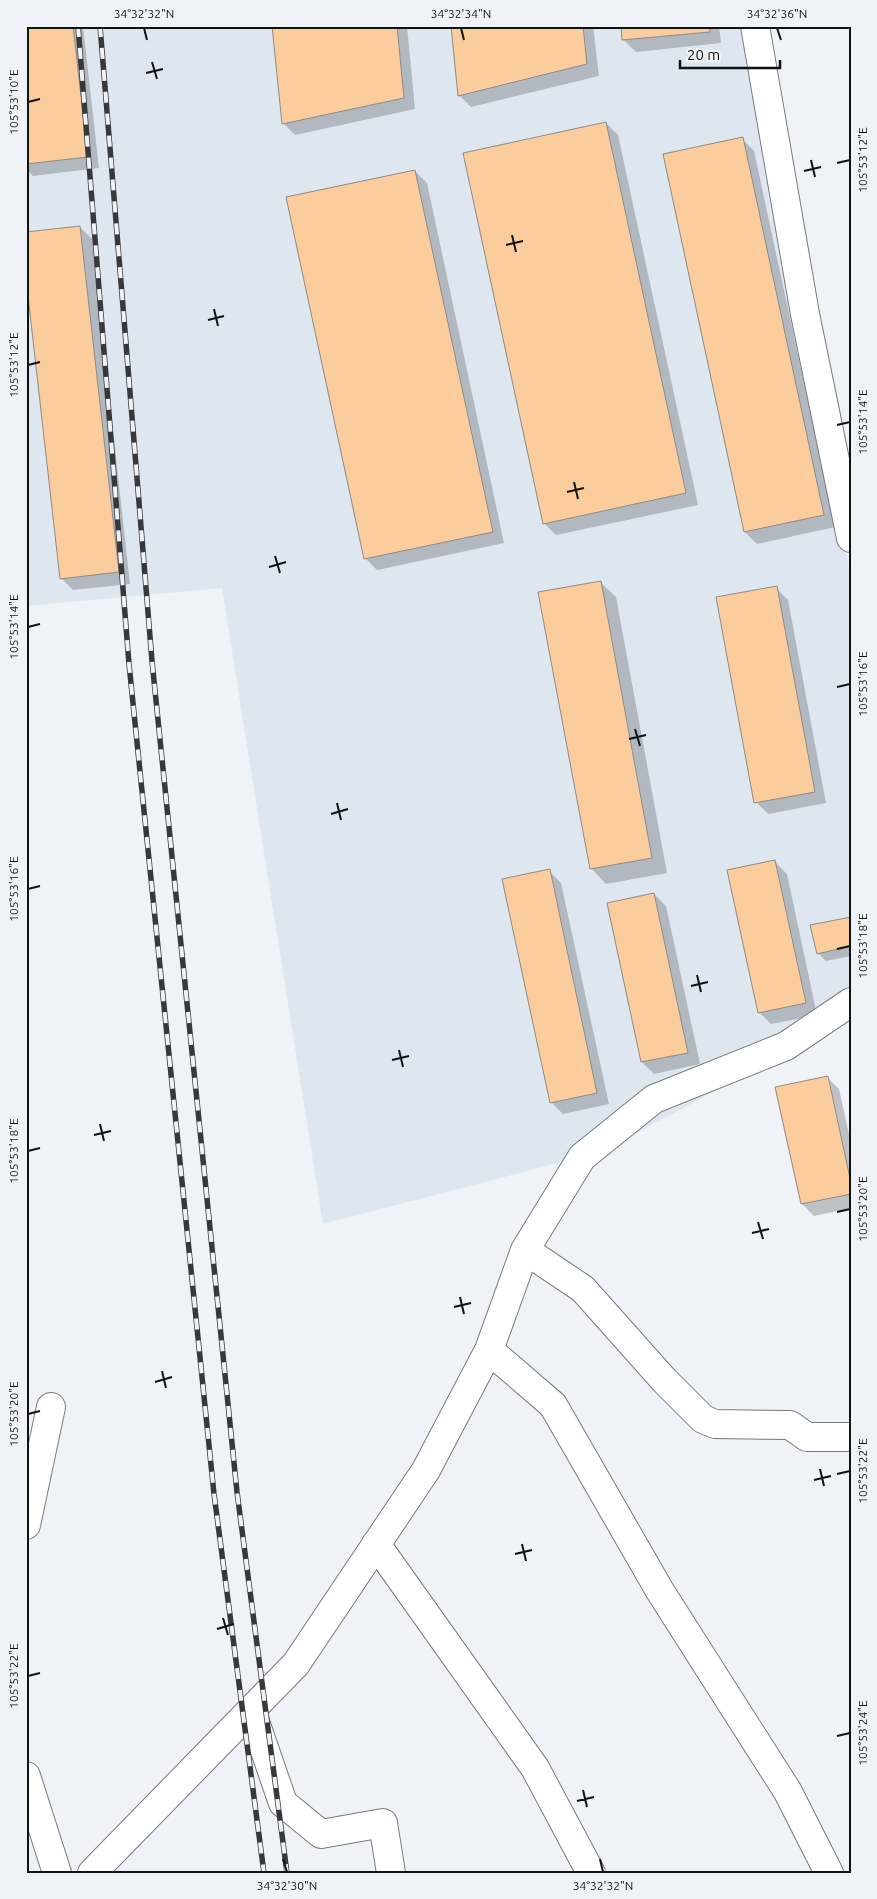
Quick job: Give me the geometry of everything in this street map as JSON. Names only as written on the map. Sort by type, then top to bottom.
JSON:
[{"type":"street","points":[[755,26],[806,314],[851,538]]},
{"type":"street","points":[[92,1873],[296,1664],[426,1470],[489,1350],[525,1250],[582,1157],[654,1099],[786,1046],[851,1002]]},
{"type":"street","points":[[525,1250],[584,1289],[664,1380],[703,1418],[715,1424],[790,1424],[807,1437],[851,1437]]},
{"type":"street","points":[[489,1350],[553,1405],[660,1591],[788,1792],[829,1873]]},
{"type":"street","points":[[26,1526],[51,1407]]},
{"type":"street","points":[[376,1544],[535,1768],[591,1873]]},
{"type":"street","points":[[251,1710],[283,1803],[321,1834],[383,1822],[390,1873]]},
{"type":"street","points":[[26,1776],[57,1873]]},
{"type":"shaded area","points":[[26,26],[767,26],[851,583],[851,1017],[604,1151],[323,1224],[222,588],[26,606]]},
{"type":"building","points":[[26,26],[73,26],[88,157],[26,164]]},
{"type":"building","points":[[272,26],[397,26],[404,98],[282,124]]},
{"type":"building","points":[[451,26],[583,26],[587,64],[458,96]]},
{"type":"building","points":[[621,26],[709,26],[710,32],[622,40]]},
{"type":"building","points":[[606,122],[686,493],[543,524],[463,153]]},
{"type":"building","points":[[743,137],[824,515],[744,532],[663,154]]},
{"type":"building","points":[[415,170],[493,532],[364,559],[286,197]]},
{"type":"building","points":[[80,226],[119,572],[60,579],[26,278],[26,232]]},
{"type":"building","points":[[601,581],[652,858],[590,869],[538,592]]},
{"type":"building","points":[[777,586],[815,792],[754,803],[716,597]]},
{"type":"building","points":[[775,860],[806,1003],[758,1013],[727,870]]},
{"type":"building","points":[[550,869],[597,1093],[550,1103],[502,879]]},
{"type":"building","points":[[654,893],[688,1053],[641,1062],[607,903]]},
{"type":"building","points":[[851,917],[851,946],[817,954],[810,925]]},
{"type":"building","points":[[828,1076],[851,1183],[851,1194],[801,1204],[775,1087]]},
{"type":"railway","points":[[78,26],[129,664],[214,1494],[264,1873]]},
{"type":"railway","points":[[100,26],[152,661],[237,1492],[287,1873]]}]
